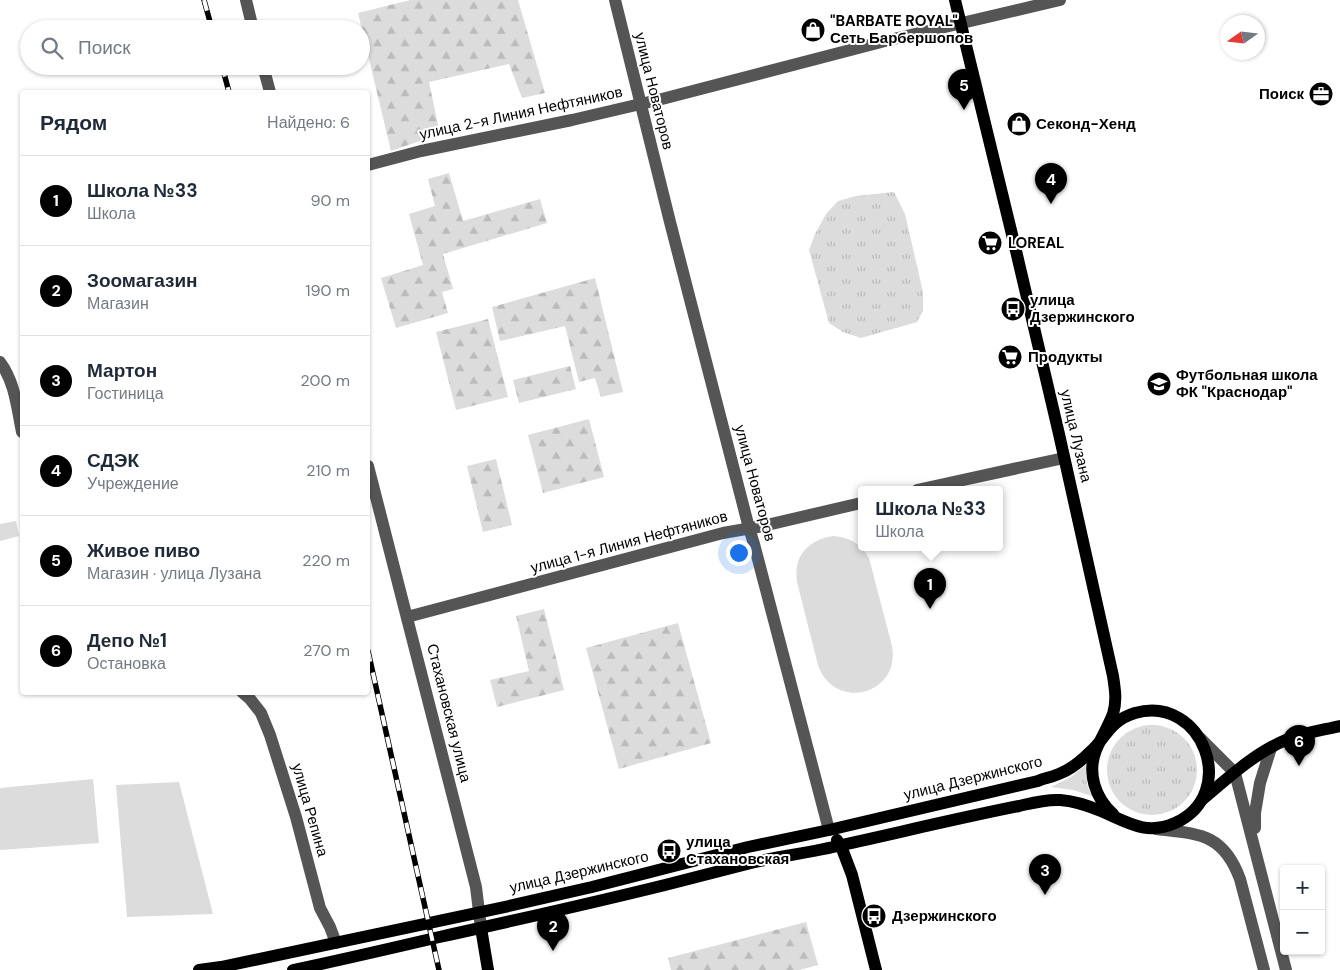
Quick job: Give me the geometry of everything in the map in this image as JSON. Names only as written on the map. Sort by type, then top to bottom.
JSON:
[{"type":"main road","name":"улица Лузана","points":[[955,0],[1017,255],[1113,676],[1115,703],[1102,737]]},
{"type":"main road","name":"улица Дзержинского","points":[[199,970],[336,943],[592,887],[748,847],[830,830],[1038,781],[1062,773],[1089,754],[1112,726],[1131,714],[1148,711],[1161,712],[1176,717],[1190,726],[1200,738],[1208,756],[1209,773],[1206,790],[1201,800],[1181,820],[1154,829],[1136,827],[1100,811],[1071,802],[1059,800],[1042,801],[841,846],[750,863],[481,928],[293,970]]},
{"type":"main road","name":"улица Дзержинского","points":[[1201,800],[1249,761],[1271,748],[1288,739],[1340,726]]},
{"type":"main road","name":"улица Дзержинского","points":[[1102,737],[1093,761],[1092,773],[1094,784],[1104,805],[1121,820]]},
{"type":"main road","name":"улица Новаторов","points":[[830,830],[841,846],[852,875],[876,970]]},
{"type":"main road","name":"Стахановская улица","points":[[481,928],[488,970]]},
{"type":"street","points":[[246,0],[251,20]]},
{"type":"street","name":"улица Новаторов","points":[[615,0],[749,528],[830,830]]},
{"type":"street","name":"улица 2-я Линия Нефтяников","points":[[370,165],[558,124],[884,41],[1060,0]]},
{"type":"street","points":[[265,75],[269,90]]},
{"type":"street","points":[[0,362],[7,371],[11,382],[20,423]]},
{"type":"street","points":[[934,486],[1064,458]]},
{"type":"street","name":"Стахановская улица","points":[[370,474],[476,888],[481,928]]},
{"type":"street","name":"улица 1-я Линия Нефтяников","points":[[407,617],[715,536],[858,504]]},
{"type":"street","name":"улица Репина","points":[[245,695],[261,713],[270,735],[296,816],[320,908],[336,943]]},
{"type":"street","points":[[1200,738],[1235,772],[1286,970]]},
{"type":"street","points":[[1255,845],[1255,813],[1260,783],[1271,748]]},
{"type":"street","points":[[1154,829],[1189,832],[1206,837],[1227,852],[1240,879],[1264,970]]},
{"type":"green space","points":[[410,0],[518,0],[545,93],[522,98],[509,64],[429,82],[440,134],[391,151],[370,63],[370,20],[360,20],[358,13]]},
{"type":"green space","points":[[449,173],[463,221],[540,199],[547,223],[443,254],[453,289],[442,292],[448,313],[396,328],[381,278],[423,265],[409,214],[435,206],[428,179]]},
{"type":"green space","points":[[894,192],[905,214],[923,292],[923,311],[917,322],[861,338],[843,332],[829,323],[809,250],[826,214],[838,201],[856,196]]},
{"type":"green space","points":[[595,278],[623,392],[601,397],[595,378],[579,382],[565,326],[500,341],[492,307]]},
{"type":"green space","points":[[488,319],[508,397],[456,410],[436,332]]},
{"type":"green space","points":[[570,366],[576,389],[519,403],[513,380]]},
{"type":"green space","points":[[589,419],[604,477],[543,493],[528,435]]},
{"type":"green space","points":[[496,459],[512,525],[483,532],[467,466]]},
{"type":"green space","points":[[16,521],[19,536],[0,541],[0,524]]},
{"type":"green space","points":[[833,536],[854,542],[858,546],[858,551],[864,551],[869,558],[892,646],[892,663],[886,676],[877,686],[864,692],[851,693],[838,689],[826,680],[818,665],[796,573],[797,564],[804,551],[816,541]]},
{"type":"green space","points":[[544,609],[564,690],[497,707],[490,680],[529,671],[516,616]]},
{"type":"green space","points":[[678,623],[711,743],[619,769],[586,648]]},
{"type":"green space","points":[[1143,725],[1161,725],[1177,732],[1190,745],[1197,761],[1197,779],[1190,795],[1177,808],[1161,815],[1143,815],[1127,808],[1114,795],[1107,779],[1107,761],[1114,745],[1127,732]]},
{"type":"green space","points":[[1087,764],[1086,780],[1092,796],[1073,790],[1051,787],[1071,777]]},
{"type":"green space","points":[[93,779],[99,843],[0,850],[0,788]]},
{"type":"green space","points":[[179,782],[213,914],[127,917],[116,785]]},
{"type":"green space","points":[[806,922],[818,965],[799,970],[671,970],[668,958]]},
{"type":"railway","points":[[204,0],[210,20]]},
{"type":"railway","points":[[224,75],[228,90]]},
{"type":"railway","points":[[370,660],[439,970]]},
{"type":"place","name":"\"BARBATE ROYAL\" Сеть Барбершопов","points":[[813,30]]},
{"type":"place","name":"Поиск","points":[[1321,94]]},
{"type":"place","name":"Живое пиво","points":[[964,110]]},
{"type":"place","name":"Секонд-Хенд","points":[[1019,124]]},
{"type":"place","name":"СДЭК","points":[[1051,204]]},
{"type":"place","name":"LOREAL","points":[[990,243]]},
{"type":"place","name":"улица Дзержинского","points":[[1013,309]]},
{"type":"place","name":"Продукты","points":[[1010,357]]},
{"type":"place","name":"Футбольная школа ФК \"Краснодар\"","points":[[1159,384]]},
{"type":"place","name":"Школа №33","points":[[930,609]]},
{"type":"place","name":"Депо №1","points":[[1299,766]]},
{"type":"place","name":"улица Стахановская","points":[[669,851]]},
{"type":"place","name":"Мартон","points":[[1045,895]]},
{"type":"place","name":"Дзержинского","points":[[874,916]]},
{"type":"place","name":"Зоомагазин","points":[[553,951]]}]
